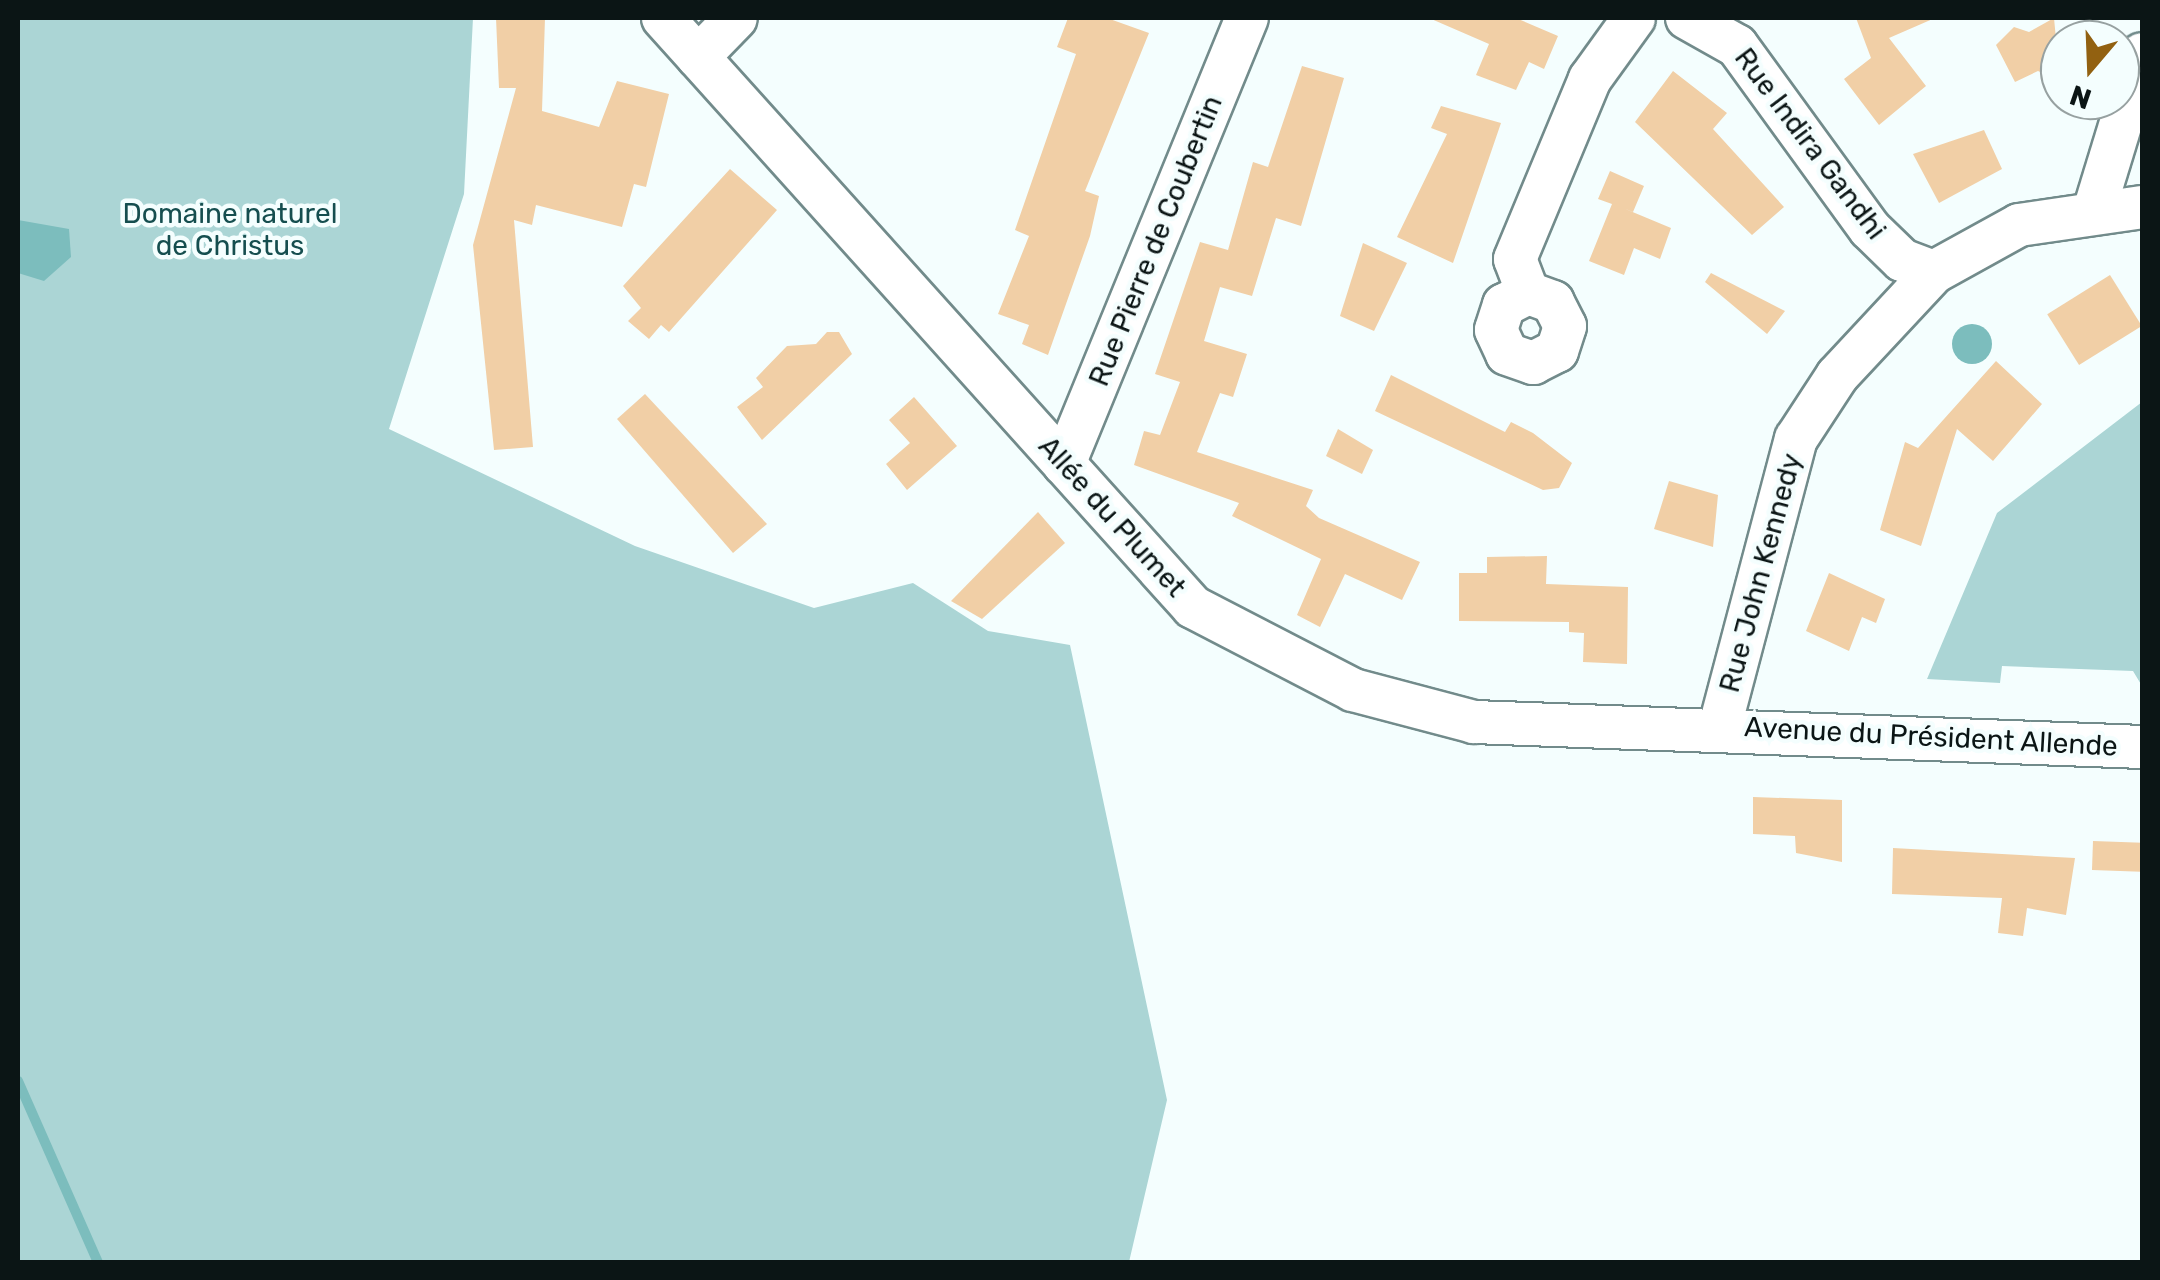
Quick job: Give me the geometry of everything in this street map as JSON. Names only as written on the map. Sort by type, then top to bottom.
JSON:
[{"type":"street","name":"Allée du Plumet","points":[[663,18],[1193,607],[1354,690],[1474,722],[1720,726]]},
{"type":"street","points":[[698,57],[736,18]]},
{"type":"street","name":"Rue Pierre de Coubertin","points":[[1064,464],[1246,18]]},
{"type":"street","points":[[1528,293],[1515,260],[1590,79],[1634,18]]},
{"type":"street","name":"Rue Indira Gandhi","points":[[1686,18],[1738,46],[1870,230],[1902,260],[1934,272]]},
{"type":"street","points":[[2094,211],[2142,54]]},
{"type":"street","name":"Rue John Kennedy","points":[[1720,726],[1796,439],[1838,376],[1934,272],[2020,225],[2094,211],[2142,207]]},
{"type":"street","name":"Avenue du Président Allende","points":[[1720,726],[2142,747]]},
{"type":"green space","name":"Domaine naturel de Christus","points":[[18,18],[473,18],[464,194],[389,429],[635,546],[814,608],[913,583],[988,631],[1070,645],[1167,1100],[1129,1262],[18,1262]]},
{"type":"green space","points":[[2142,402],[2142,686],[2133,671],[2002,666],[2000,683],[1927,679],[1997,513]]},
{"type":"shaded area","points":[[18,220],[69,229],[71,257],[44,281],[18,273]]},
{"type":"shaded area","points":[[1972,324],[1986,330],[1992,344],[1986,358],[1972,364],[1958,358],[1952,344],[1958,330]]},
{"type":"building","points":[[496,18],[545,18],[542,111],[599,127],[617,81],[669,94],[646,187],[634,184],[622,227],[536,205],[532,225],[514,220],[533,447],[494,450],[473,245],[516,88],[499,88]]},
{"type":"building","points":[[1068,18],[1107,18],[1149,33],[1085,191],[1099,196],[1090,236],[1048,355],[1022,344],[1029,325],[998,314],[1029,236],[1015,230],[1076,54],[1057,47]]},
{"type":"building","points":[[1429,18],[1516,18],[1558,36],[1544,69],[1529,62],[1516,90],[1476,75],[1489,44]]},
{"type":"building","points":[[1856,18],[1935,18],[1889,38],[1926,86],[1879,125],[1844,79],[1871,58]]},
{"type":"building","points":[[2040,26],[2040,72],[2015,82],[1996,45],[2014,27],[2029,32]]},
{"type":"building","points":[[1302,66],[1344,78],[1301,226],[1276,218],[1252,296],[1220,287],[1204,341],[1247,354],[1233,397],[1220,393],[1197,452],[1313,490],[1306,506],[1319,518],[1420,562],[1402,600],[1345,574],[1320,627],[1297,615],[1321,559],[1232,516],[1239,503],[1134,465],[1144,431],[1160,435],[1180,382],[1155,374],[1200,242],[1228,250],[1253,162],[1268,167]]},
{"type":"building","points":[[1673,71],[1727,113],[1713,129],[1784,207],[1752,235],[1635,122]]},
{"type":"building","points":[[1441,106],[1501,123],[1453,263],[1397,237],[1447,134],[1431,128]]},
{"type":"building","points":[[1984,130],[2002,169],[1939,203],[1913,154]]},
{"type":"building","points":[[730,169],[777,210],[669,332],[661,325],[649,339],[628,321],[641,308],[623,286]]},
{"type":"building","points":[[1610,171],[1644,186],[1633,212],[1623,208],[1671,228],[1660,259],[1634,248],[1624,275],[1589,261],[1612,204],[1598,199]]},
{"type":"building","points":[[1363,243],[1407,263],[1374,331],[1340,316]]},
{"type":"building","points":[[1711,273],[1785,311],[1767,334],[1705,282]]},
{"type":"building","points":[[2110,275],[2142,326],[2079,365],[2047,314]]},
{"type":"building","points":[[827,332],[839,332],[852,354],[762,440],[737,407],[763,387],[756,378],[787,346],[816,344]]},
{"type":"building","points":[[1996,361],[2042,404],[1993,461],[1957,429],[1921,546],[1880,530],[1905,442],[1918,448]]},
{"type":"building","points":[[1391,375],[1505,432],[1511,422],[1533,433],[1572,463],[1559,488],[1543,490],[1375,411]]},
{"type":"building","points":[[645,394],[767,524],[733,553],[617,419]]},
{"type":"building","points":[[914,397],[957,446],[907,490],[886,464],[910,443],[889,420]]},
{"type":"building","points":[[1338,429],[1373,450],[1362,474],[1326,456]]},
{"type":"building","points":[[1669,481],[1718,495],[1713,547],[1654,529]]},
{"type":"building","points":[[1038,512],[1065,543],[982,619],[951,601]]},
{"type":"building","points":[[1547,556],[1546,584],[1628,587],[1627,664],[1583,662],[1584,633],[1569,632],[1569,622],[1459,621],[1459,573],[1487,573],[1487,557]]},
{"type":"building","points":[[1829,573],[1885,599],[1876,623],[1862,617],[1849,651],[1806,631]]},
{"type":"building","points":[[1753,797],[1842,800],[1842,862],[1796,853],[1795,836],[1753,834]]},
{"type":"building","points":[[2093,841],[2142,843],[2141,872],[2092,870]]},
{"type":"building","points":[[1893,848],[2075,858],[2066,915],[2027,908],[2023,936],[1998,933],[2002,898],[1892,894]]},
{"type":"waterway","points":[[18,1081],[98,1262]]}]
